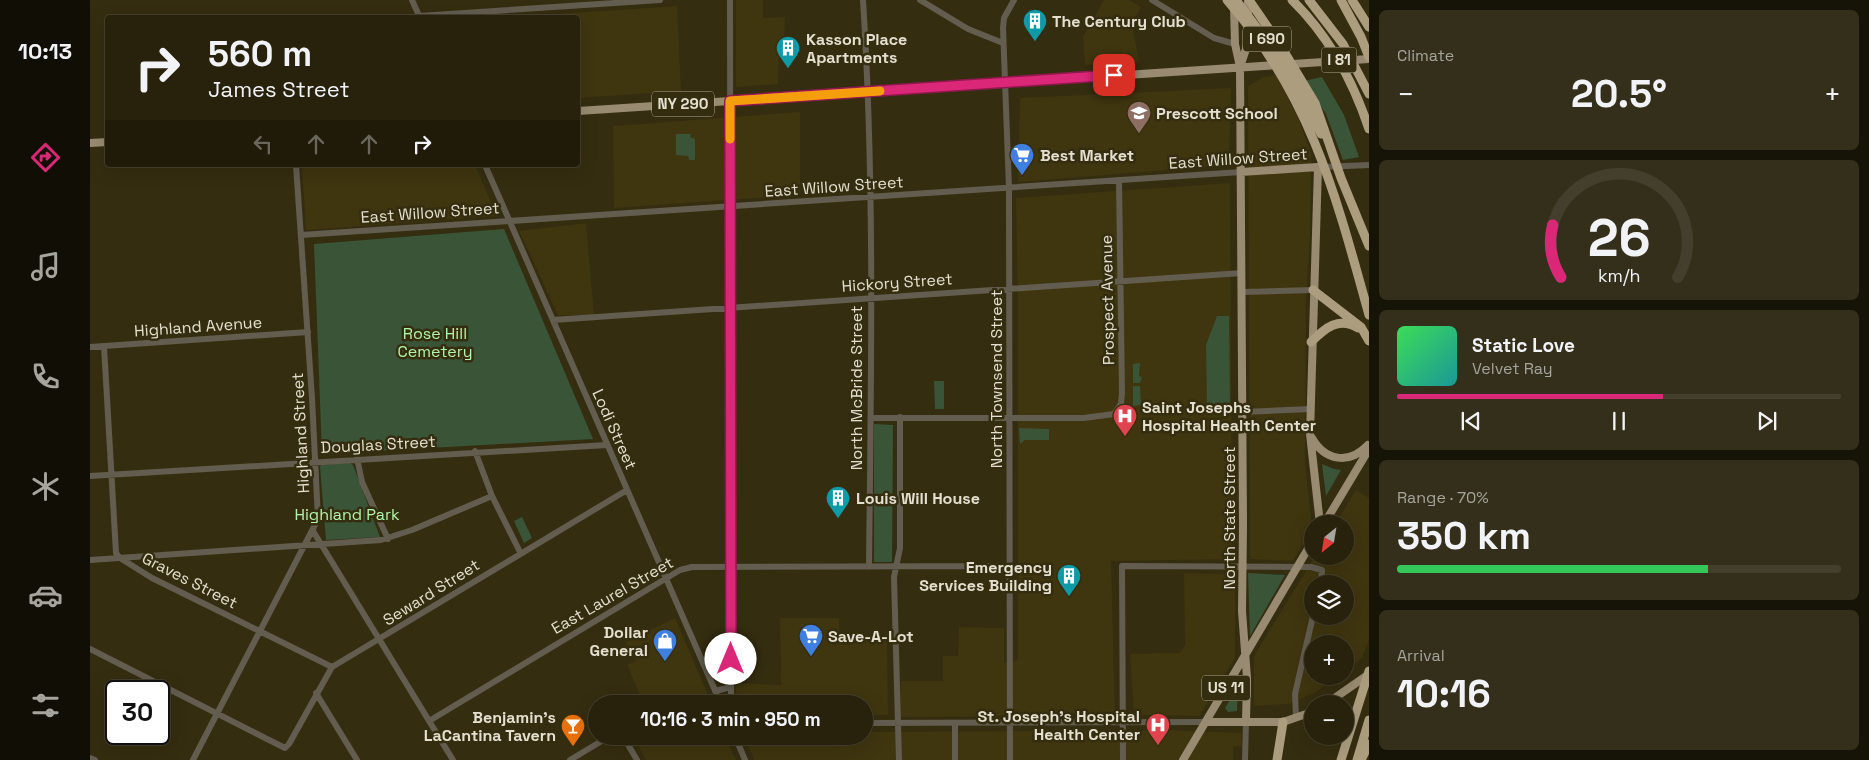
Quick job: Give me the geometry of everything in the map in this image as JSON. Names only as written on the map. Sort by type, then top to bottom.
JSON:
[{"type":"highway","points":[[1227,0],[1293,80],[1315,102],[1333,157],[1369,246]]},
{"type":"highway","name":"I 690","points":[[1235,0],[1270,42],[1293,80]]},
{"type":"highway","points":[[1248,0],[1293,80],[1330,177],[1369,315]]},
{"type":"highway","name":"I 81","points":[[1292,0],[1313,23],[1343,65],[1369,129]]},
{"type":"highway","name":"I 81","points":[[1309,0],[1342,44],[1369,94]]},
{"type":"highway","points":[[1341,0],[1361,37],[1369,58]]},
{"type":"highway","points":[[1352,0],[1369,27]]},
{"type":"highway","points":[[1313,290],[1349,316],[1367,337]]},
{"type":"highway","points":[[1311,342],[1325,328],[1336,323],[1351,324],[1367,337]]},
{"type":"highway","points":[[1341,760],[1369,672]]},
{"type":"highway","points":[[1357,760],[1369,720]]},
{"type":"highway","points":[[1277,760],[1283,722]]},
{"type":"highway","points":[[1361,760],[1369,744]]},
{"type":"main road","name":"North State Street","points":[[1235,0],[1235,44],[1240,67],[1243,412],[1242,635],[1246,654],[1246,721]]},
{"type":"main road","name":"North State Street","points":[[1240,67],[1248,43],[1248,0]]},
{"type":"main road","points":[[1240,67],[1369,58]]},
{"type":"main road","name":"NY 290","points":[[580,111],[1240,67]]},
{"type":"main road","points":[[90,143],[105,142]]},
{"type":"main road","points":[[1318,167],[1311,342],[1310,434],[1321,515]]},
{"type":"main road","name":"East Willow Street","points":[[1241,172],[1318,167]]},
{"type":"main road","points":[[1310,434],[1317,446],[1326,454],[1336,458],[1344,459],[1358,454],[1369,444]]},
{"type":"main road","points":[[1328,515],[1369,449]]},
{"type":"main road","points":[[1246,654],[1304,556]]},
{"type":"main road","name":"US 11","points":[[1183,760],[1246,654]]},
{"type":"main road","points":[[1339,695],[1369,672]]},
{"type":"main road","points":[[1206,722],[1283,722],[1304,715]]},
{"type":"street","points":[[412,0],[419,15]]},
{"type":"street","points":[[558,0],[558,8]]},
{"type":"street","points":[[451,15],[660,0]]},
{"type":"street","points":[[730,0],[731,695]]},
{"type":"street","name":"North McBride Street","points":[[863,0],[869,92],[871,418],[869,567]]},
{"type":"street","points":[[920,0],[968,29],[1003,43]]},
{"type":"street","name":"North Townsend Street","points":[[1010,760],[1010,288],[1006,82],[1003,43],[1004,18],[1014,0]]},
{"type":"street","points":[[1152,0],[1214,38],[1235,44]]},
{"type":"street","name":"East Willow Street","points":[[1318,167],[1369,165]]},
{"type":"street","name":"Highland Street","points":[[193,760],[259,630],[313,531],[318,513],[296,167]]},
{"type":"street","name":"Lodi Street","points":[[486,167],[717,695]]},
{"type":"street","name":"East Willow Street","points":[[301,235],[1241,172]]},
{"type":"street","name":"Prospect Avenue","points":[[1010,418],[1110,416],[1119,408],[1122,392],[1119,180]]},
{"type":"street","name":"Hickory Street","points":[[553,320],[1242,273]]},
{"type":"street","points":[[1242,292],[1313,290]]},
{"type":"street","name":"Highland Avenue","points":[[90,347],[308,332]]},
{"type":"street","name":"Graves Street","points":[[104,346],[116,552],[120,558],[152,578],[332,667]]},
{"type":"street","points":[[1243,412],[1310,409]]},
{"type":"street","points":[[899,760],[894,602],[896,567],[900,548],[900,417]]},
{"type":"street","points":[[871,418],[1010,418]]},
{"type":"street","name":"Douglas Street","points":[[90,476],[357,458],[607,445]]},
{"type":"street","points":[[475,452],[492,496],[520,552]]},
{"type":"street","points":[[357,458],[362,482],[388,539]]},
{"type":"street","name":"Seward Street","points":[[217,713],[226,720],[283,748],[289,744],[332,667],[520,552],[627,490]]},
{"type":"street","points":[[90,560],[388,539],[492,496]]},
{"type":"street","points":[[313,531],[453,760]]},
{"type":"street","name":"East Laurel Street","points":[[429,721],[666,579],[692,567],[1009,566]]},
{"type":"street","points":[[1123,760],[1122,566],[1298,566],[1322,570],[1322,575]]},
{"type":"street","points":[[1296,718],[1295,694],[1312,625]]},
{"type":"street","points":[[90,649],[217,713]]},
{"type":"street","points":[[715,691],[731,688]]},
{"type":"street","points":[[316,693],[357,760]]},
{"type":"street","name":"North State Street","points":[[1245,760],[1246,721]]},
{"type":"street","points":[[873,723],[1206,722]]},
{"type":"street","points":[[954,723],[955,760]]},
{"type":"street","points":[[570,760],[595,745]]},
{"type":"street","points":[[628,745],[637,760]]},
{"type":"street","points":[[739,745],[745,760]]},
{"type":"street","points":[[90,758],[95,760]]},
{"type":"shaded area","points":[[736,0],[763,0],[763,18],[785,17],[784,44],[779,52],[778,84],[736,87]]},
{"type":"shaded area","points":[[1104,0],[1129,0],[1141,7],[1132,24],[1139,62],[1085,65],[1083,37]]},
{"type":"shaded area","points":[[677,6],[681,91],[580,98],[580,15],[544,15]]},
{"type":"shaded area","points":[[1277,75],[1298,118],[1311,153],[1310,239],[1306,297],[1305,461],[1311,515],[1304,515],[1304,542],[1293,561],[1250,559],[1248,86],[1264,77]]},
{"type":"shaded area","points":[[1231,88],[1229,165],[1018,182],[1020,98]]},
{"type":"shaded area","points":[[800,112],[800,195],[614,208],[613,126]]},
{"type":"shaded area","points":[[302,167],[476,167],[497,216],[306,230]]},
{"type":"shaded area","name":"Saint Josephs Hospital Health Center","points":[[1230,183],[1232,559],[1111,561],[1115,714],[1046,713],[1005,716],[900,717],[901,681],[943,681],[943,656],[958,656],[959,627],[1004,628],[1004,663],[1018,660],[1018,298],[1016,198]]},
{"type":"shaded area","points":[[586,223],[594,315],[558,315],[519,231]]},
{"type":"shaded area","points":[[1356,490],[1369,498],[1369,639],[1362,658],[1354,664],[1354,635],[1304,635],[1304,685],[1325,685],[1316,692],[1304,695],[1304,697],[1288,704],[1254,706],[1254,656],[1310,565],[1354,565],[1354,515],[1341,515]]},
{"type":"shaded area","points":[[1184,573],[1235,574],[1235,658],[1199,716],[1134,715],[1130,654],[1180,653],[1185,645]]},
{"type":"shaded area","points":[[675,618],[708,695],[640,695],[627,665],[636,661],[626,642]]},
{"type":"shaded area","points":[[780,618],[839,618],[839,640],[887,640],[888,715],[873,715],[873,695],[736,695],[736,683],[781,685]]},
{"type":"shaded area","points":[[1164,730],[1241,733],[1242,747],[1233,746],[1233,760],[754,760],[748,745],[873,745],[873,732]]},
{"type":"shaded area","points":[[638,745],[729,745],[736,760],[646,760]]},
{"type":"green space","points":[[1322,77],[1344,115],[1359,157],[1343,160],[1326,114],[1304,81]]},
{"type":"green space","points":[[676,134],[691,134],[690,137],[695,139],[695,160],[689,160],[688,156],[676,155]]},
{"type":"green space","name":"Rose Hill Cemetery","points":[[504,229],[593,439],[322,454],[314,244]]},
{"type":"green space","points":[[1217,316],[1229,316],[1230,405],[1207,405],[1206,345]]},
{"type":"green space","points":[[1140,363],[1139,376],[1142,377],[1140,383],[1133,383],[1133,364]]},
{"type":"green space","points":[[934,381],[944,381],[944,409],[935,409]]},
{"type":"green space","points":[[1133,386],[1140,386],[1141,405],[1133,406]]},
{"type":"green space","points":[[874,424],[893,425],[892,562],[874,562]]},
{"type":"green space","points":[[1019,428],[1049,429],[1049,440],[1025,440],[1020,444]]},
{"type":"green space","name":"Highland Park","points":[[350,463],[353,465],[380,537],[326,540],[320,467],[321,465]]},
{"type":"green space","points":[[1322,464],[1341,470],[1326,496]]},
{"type":"green space","points":[[522,517],[532,538],[524,543],[514,521]]},
{"type":"green space","points":[[1248,573],[1285,575],[1250,636]]},
{"type":"green space","points":[[1238,687],[1237,711],[1228,712],[1225,708]]},
{"type":"slow traffic","points":[[730,139],[730,101],[880,91]]},
{"type":"place","name":"The Century Club","points":[[1035,42]]},
{"type":"place","name":"Kasson Place Apartments","points":[[788,69]]},
{"type":"place","name":"Prescott School","points":[[1139,134]]},
{"type":"place","name":"Best Market","points":[[1022,176]]},
{"type":"place","name":"Saint Josephs Hospital Health Center","points":[[1125,437]]},
{"type":"place","name":"Louis Will House","points":[[838,519]]},
{"type":"place","name":"Emergency Services Building","points":[[1069,597]]},
{"type":"place","name":"Save-A-Lot","points":[[811,657]]},
{"type":"place","name":"Dollar General","points":[[665,662]]},
{"type":"place","name":"St. Joseph's Hospital Health Center","points":[[1158,746]]},
{"type":"place","name":"Benjamin's LaCantina Tavern","points":[[573,747]]},
{"type":"route","points":[[731,659],[730,101],[1114,75]]}]
